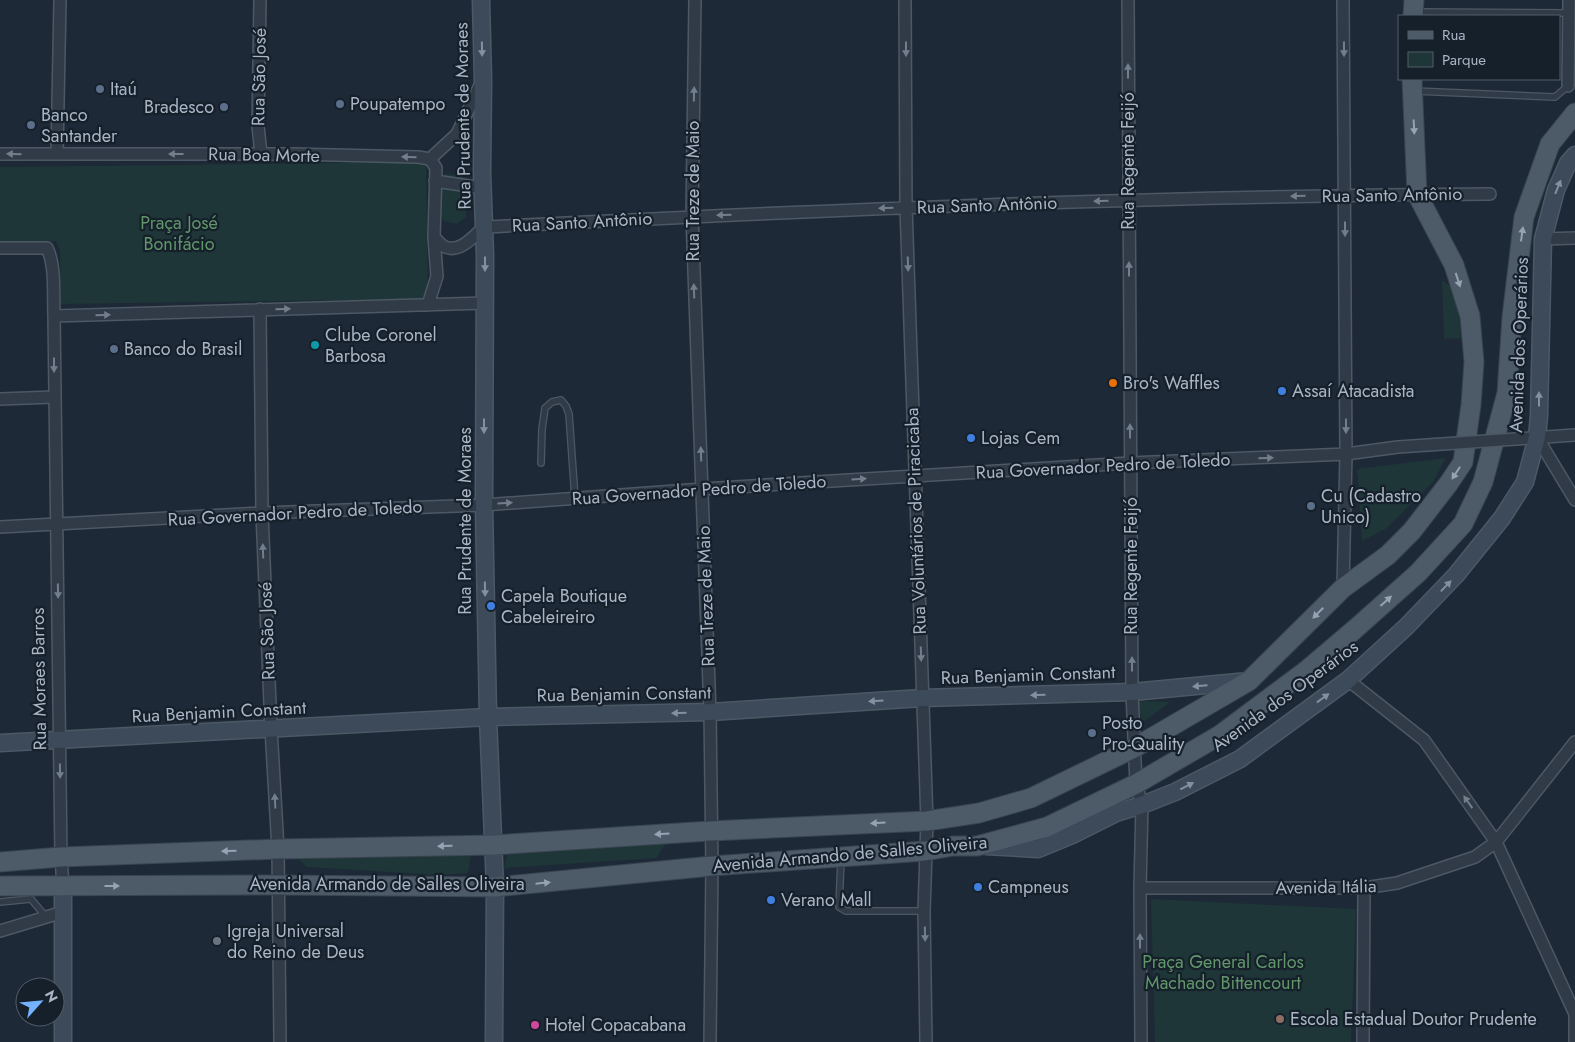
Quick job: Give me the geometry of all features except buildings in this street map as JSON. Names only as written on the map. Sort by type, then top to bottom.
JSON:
[{"type":"main road","name":"Avenida Armando de Salles Oliveira","points":[[0,862],[278,849],[494,845],[710,831],[927,821],[978,814],[1031,798],[1134,748],[1249,681],[1343,588],[1388,555],[1412,531],[1449,484],[1463,462],[1471,405],[1474,362],[1470,316],[1454,265],[1417,194],[1412,85]]},
{"type":"main road","name":"Avenida Armando de Salles Oliveira","points":[[0,886],[278,884],[495,887],[712,866],[842,857],[953,846],[977,846],[1047,827],[1136,784],[1220,735],[1307,670],[1418,573],[1463,524],[1483,482],[1508,393],[1512,317],[1524,217],[1536,178],[1550,144],[1575,113]]},
{"type":"street","points":[[57,154],[60,0]]},
{"type":"street","name":"Rua São José","points":[[260,0],[258,126],[261,154]]},
{"type":"street","name":"Rua Prudente de Moraes","points":[[481,0],[485,303],[484,505],[488,717],[495,887],[494,1042]]},
{"type":"street","name":"Rua Treze de Maio","points":[[695,0],[692,216],[710,712],[710,831],[712,866],[710,1042]]},
{"type":"street","name":"Rua Voluntários de Piracicaba","points":[[906,0],[906,207],[927,821],[924,911],[926,1042]]},
{"type":"street","name":"Rua Regente Feijó","points":[[1128,0],[1132,692],[1136,784],[1142,806],[1140,888],[1141,1042]]},
{"type":"street","points":[[1343,0],[1346,454],[1343,588]]},
{"type":"street","points":[[1568,86],[1569,0]]},
{"type":"street","points":[[428,305],[438,276],[434,237],[436,168],[430,159],[457,134],[483,80]]},
{"type":"street","name":"Rua Boa Morte","points":[[0,154],[261,154],[418,157],[430,159]]},
{"type":"street","name":"Avenida dos Operários","points":[[977,846],[1038,849],[1072,835],[1116,813],[1142,806],[1175,792],[1240,759],[1348,680],[1406,627],[1456,575],[1502,518],[1525,482],[1537,437],[1539,416],[1542,239],[1556,190],[1568,163],[1575,155]]},
{"type":"street","points":[[435,181],[482,188]]},
{"type":"street","name":"Rua Santo Antônio","points":[[484,227],[906,207],[1344,195],[1490,194]]},
{"type":"street","points":[[434,237],[443,246],[454,248],[464,245],[484,227]]},
{"type":"street","points":[[1542,239],[1575,238]]},
{"type":"street","name":"Rua Moraes Barros","points":[[0,248],[47,248],[50,254],[52,270],[63,887],[63,1042]]},
{"type":"street","points":[[54,316],[485,303]]},
{"type":"street","name":"Rua São José","points":[[260,309],[262,514],[278,849],[280,1042]]},
{"type":"street","points":[[0,399],[54,397]]},
{"type":"street","name":"Rua Governador Pedro de Toledo","points":[[0,527],[575,500],[702,489],[1130,463],[1346,454],[1398,447],[1575,435]]},
{"type":"street","points":[[1537,437],[1575,500]]},
{"type":"street","points":[[1348,680],[1424,740],[1496,842],[1575,1014],[1575,1042]]},
{"type":"street","name":"Rua Benjamin Constant","points":[[0,743],[488,717],[710,712],[922,698],[1132,692],[1249,681]]},
{"type":"street","name":"Avenida Itália","points":[[1140,888],[1364,888],[1397,883],[1475,857],[1496,842],[1575,742]]},
{"type":"street","points":[[1363,1042],[1364,888]]},
{"type":"street","points":[[0,931],[63,912]]},
{"type":"lane","points":[[1414,10],[1569,13]]},
{"type":"lane","points":[[1412,85],[1556,97],[1568,86]]},
{"type":"lane","points":[[541,463],[545,408],[552,402],[561,400],[569,414],[575,500]]},
{"type":"lane","points":[[842,857],[839,907],[846,911],[924,911]]},
{"type":"lane","points":[[0,902],[31,899],[46,917]]},
{"type":"green space","name":"Praça José Bonifácio","points":[[426,162],[428,299],[61,304],[60,251],[56,241],[0,241],[0,167]]},
{"type":"green space","points":[[445,174],[460,175],[465,179],[466,217],[457,224],[446,222],[435,213],[436,183]]},
{"type":"green space","points":[[1442,280],[1452,287],[1459,312],[1461,338],[1444,339]]},
{"type":"green space","points":[[1446,458],[1433,482],[1387,528],[1362,541],[1357,469]]},
{"type":"green space","points":[[1138,701],[1170,702],[1142,723]]},
{"type":"green space","points":[[665,844],[657,858],[504,868],[508,852]]},
{"type":"green space","points":[[471,854],[468,873],[441,875],[307,867],[297,858]]},
{"type":"green space","name":"Praça General Carlos Machado Bittencourt","points":[[1151,899],[1356,909],[1351,1042],[1155,1042]]},
{"type":"place","name":"Itaú","points":[[100,89]]},
{"type":"place","name":"Poupatempo","points":[[340,104]]},
{"type":"place","name":"Bradesco","points":[[224,107]]},
{"type":"place","name":"Banco Santander","points":[[31,125]]},
{"type":"place","name":"Clube Coronel Barbosa","points":[[315,345]]},
{"type":"place","name":"Banco do Brasil","points":[[114,349]]},
{"type":"place","name":"Bro's Waffles","points":[[1113,383]]},
{"type":"place","name":"Assaí Atacadista","points":[[1282,391]]},
{"type":"place","name":"Lojas Cem","points":[[971,438]]},
{"type":"place","name":"Cu (Cadastro Unico)","points":[[1311,506]]},
{"type":"place","name":"Capela Boutique Cabeleireiro","points":[[491,606]]},
{"type":"place","name":"Posto Pro-Quality","points":[[1092,733]]},
{"type":"place","name":"Campneus","points":[[978,887]]},
{"type":"place","name":"Verano Mall","points":[[771,900]]},
{"type":"place","name":"Igreja Universal do Reino de Deus","points":[[217,941]]},
{"type":"place","name":"Escola Estadual Doutor Prudente","points":[[1280,1019]]},
{"type":"place","name":"Hotel Copacabana","points":[[535,1025]]}]
